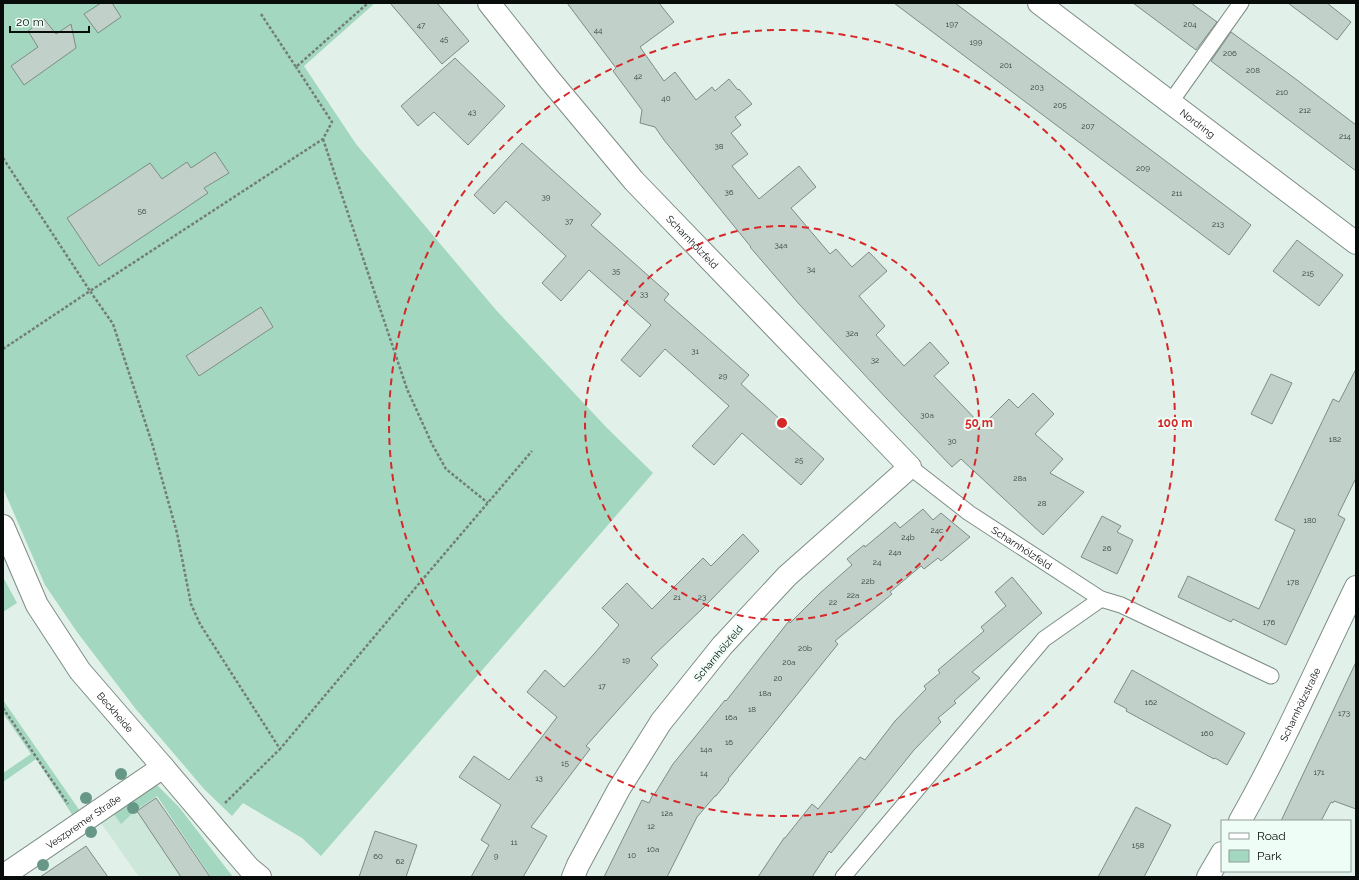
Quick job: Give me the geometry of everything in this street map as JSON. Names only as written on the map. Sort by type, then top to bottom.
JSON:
[{"type":"street","name":"Scharnhölzfeld","points":[[489,3],[549,79],[634,181],[910,467],[787,576],[722,646],[661,722],[619,790],[573,877]]},
{"type":"street","name":"Nordring","points":[[1044,5],[1170,103],[1356,243]]},
{"type":"street","name":"Beckheide","points":[[3,526],[37,605],[80,671],[249,868],[260,877]]},
{"type":"street","name":"Scharnhölzstraße","points":[[1241,820],[1300,704],[1350,614],[1356,587]]},
{"type":"street","name":"Veszpremer Straße","points":[[3,876],[163,767]]},
{"type":"street","points":[[1208,877],[1221,855]]},
{"type":"lane","points":[[1170,103],[1241,3]]},
{"type":"lane","name":"Scharnhölzfeld","points":[[910,467],[969,513],[1101,599],[1121,605],[1271,676]]},
{"type":"lane","points":[[843,877],[1044,639],[1101,599]]},
{"type":"path","points":[[296,67],[368,3]]},
{"type":"path","points":[[3,349],[324,139],[332,122],[261,14]]},
{"type":"path","points":[[324,139],[407,389],[432,444],[446,469],[488,503]]},
{"type":"path","points":[[3,158],[112,324],[152,442],[177,533],[191,604],[200,624],[280,749]]},
{"type":"path","points":[[208,820],[280,749],[532,451]]},
{"type":"path","points":[[3,708],[81,823]]},
{"type":"shaded area","points":[[156,796],[211,877],[139,877],[99,820],[111,810],[121,823]]},
{"type":"green space","points":[[3,3],[375,3],[304,66],[356,144],[496,310],[607,428],[653,473],[321,856],[302,838],[243,803],[232,816],[204,789],[135,708],[77,632],[45,585],[3,488]]},
{"type":"green space","points":[[3,577],[17,603],[3,612]]},
{"type":"green space","points":[[3,700],[80,811],[73,816],[36,759],[3,782],[3,773],[31,754],[3,713]]},
{"type":"green space","points":[[153,781],[179,807],[233,877],[211,877],[157,796],[135,811],[121,824],[111,810]]},
{"type":"building","points":[[101,3],[112,3],[121,17],[98,33],[84,14]]},
{"type":"building","points":[[390,3],[437,3],[469,41],[442,64]]},
{"type":"building","points":[[567,3],[659,3],[674,22],[640,47],[664,81],[675,72],[696,100],[712,87],[715,91],[729,79],[738,90],[739,89],[752,104],[735,117],[741,125],[731,133],[748,154],[732,166],[759,199],[799,166],[816,187],[791,208],[830,254],[836,249],[852,267],[869,252],[887,271],[859,296],[885,326],[876,335],[904,366],[930,342],[949,363],[934,376],[982,426],[1009,399],[1018,408],[1033,393],[1054,414],[1035,434],[1063,459],[1050,473],[1084,492],[1043,535],[961,459],[952,467],[799,304],[750,247],[655,127],[640,123],[642,110],[613,71],[616,68]]},
{"type":"building","points":[[894,3],[955,3],[1251,225],[1229,255]]},
{"type":"building","points":[[1133,3],[1191,3],[1217,22],[1196,50]]},
{"type":"building","points":[[1288,3],[1327,3],[1351,22],[1337,40]]},
{"type":"building","points":[[44,19],[56,34],[71,24],[76,48],[24,85],[11,66],[38,47],[28,31]]},
{"type":"building","points":[[1231,32],[1356,125],[1356,171],[1211,61]]},
{"type":"building","points":[[455,58],[505,106],[468,145],[434,112],[418,126],[401,106]]},
{"type":"building","points":[[522,143],[601,214],[591,225],[669,294],[664,300],[749,375],[741,384],[824,459],[801,485],[742,433],[714,465],[692,446],[729,406],[665,349],[640,377],[621,360],[651,325],[589,270],[561,301],[542,283],[566,256],[506,201],[494,214],[474,195]]},
{"type":"building","points":[[215,152],[229,173],[204,188],[208,193],[99,266],[67,218],[150,163],[162,179],[187,162],[191,168]]},
{"type":"building","points":[[1297,240],[1343,275],[1319,306],[1273,271]]},
{"type":"building","points":[[261,307],[273,327],[199,376],[186,356]]},
{"type":"building","points":[[1356,369],[1356,478],[1338,515],[1345,519],[1286,645],[1233,619],[1231,622],[1178,597],[1188,576],[1259,609],[1295,530],[1275,520],[1333,399],[1339,402]]},
{"type":"building","points":[[1271,374],[1292,383],[1272,424],[1251,414]]},
{"type":"building","points":[[923,509],[933,520],[941,513],[970,537],[941,561],[938,558],[924,569],[921,566],[890,592],[892,594],[835,641],[838,644],[728,779],[729,780],[716,796],[697,817],[667,877],[604,877],[642,800],[649,803],[653,794],[654,795],[673,764],[725,700],[726,701],[789,621],[790,623],[820,593],[852,565],[847,559],[864,545],[865,547],[895,522],[900,528]]},
{"type":"building","points":[[1102,516],[1121,526],[1117,532],[1133,540],[1117,574],[1081,557]]},
{"type":"building","points":[[743,534],[759,551],[651,658],[658,665],[586,746],[590,749],[531,827],[547,836],[523,877],[471,877],[489,845],[481,840],[501,805],[459,777],[474,756],[509,780],[557,717],[527,692],[545,670],[564,687],[594,654],[619,625],[602,608],[627,583],[652,609],[703,558],[711,566]]},
{"type":"building","points":[[1012,577],[1042,613],[972,672],[980,678],[954,701],[956,703],[938,718],[941,722],[914,750],[831,853],[829,851],[812,877],[758,877],[784,838],[812,804],[818,809],[860,757],[865,760],[895,721],[926,689],[924,686],[940,673],[938,670],[984,631],[981,627],[1006,606],[995,592]]},
{"type":"building","points":[[1356,662],[1356,809],[1334,801],[1333,803],[1331,802],[1322,820],[1281,820]]},
{"type":"building","points":[[1132,670],[1245,733],[1227,765],[1126,711],[1127,709],[1114,702]]},
{"type":"building","points":[[156,798],[210,877],[181,877],[137,811]]},
{"type":"building","points":[[1136,807],[1171,825],[1144,877],[1098,877]]},
{"type":"building","points":[[375,831],[417,845],[406,877],[359,877]]},
{"type":"building","points":[[86,846],[108,877],[40,877]]}]
